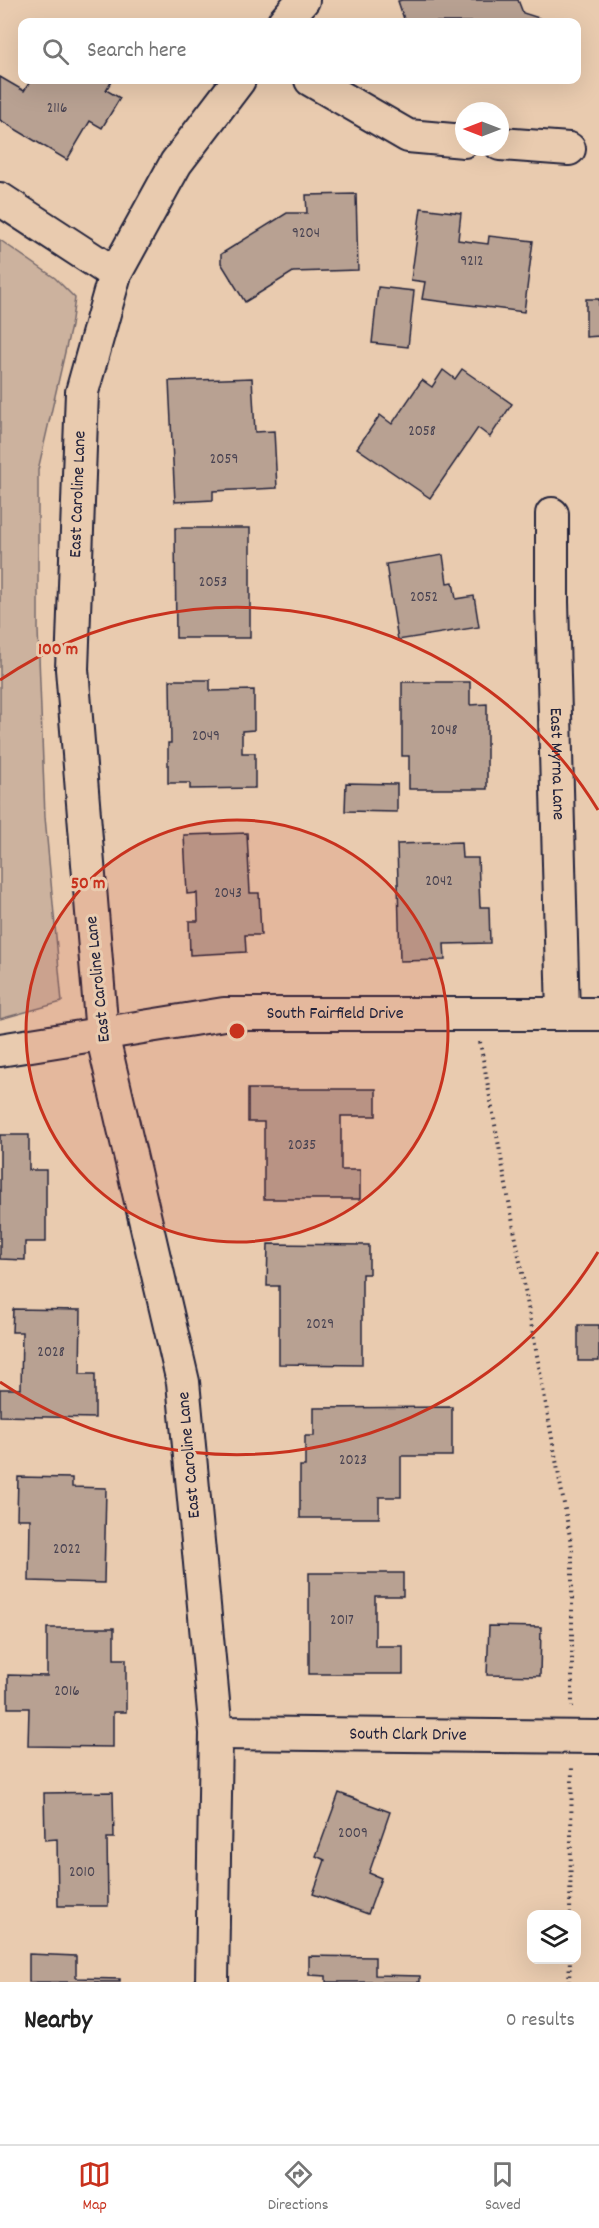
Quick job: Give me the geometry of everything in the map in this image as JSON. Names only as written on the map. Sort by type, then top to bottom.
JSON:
[{"type":"street","points":[[287,18],[303,0]]},
{"type":"street","name":"East Caroline Lane","points":[[212,1982],[216,1733],[183,1382],[102,1034],[72,669],[82,393],[116,274],[176,163],[236,84]]},
{"type":"street","points":[[318,84],[408,136],[455,140]]},
{"type":"street","points":[[509,145],[569,149]]},
{"type":"street","points":[[0,199],[116,274]]},
{"type":"street","name":"East Myrna Lane","points":[[552,514],[552,602],[563,1014]]},
{"type":"street","name":"South Fairfield Drive","points":[[0,1050],[224,1014],[599,1014]]},
{"type":"street","name":"South Clark Drive","points":[[216,1733],[585,1737]]},
{"type":"path","points":[[475,1014],[572,1548],[585,1737],[570,1910]]},
{"type":"path","points":[[569,1982],[570,1964]]},
{"type":"shaded area","points":[[0,240],[55,278],[75,298],[71,326],[38,470],[38,630],[45,817],[62,1002],[0,1019]]},
{"type":"building","points":[[518,0],[523,13],[539,18],[404,18],[398,1]]},
{"type":"building","points":[[0,77],[24,91],[28,84],[110,84],[106,90],[120,98],[102,128],[90,121],[67,160],[0,120]]},
{"type":"building","points":[[356,194],[358,270],[293,272],[245,302],[221,263],[221,254],[287,213],[307,213],[306,195]]},
{"type":"building","points":[[421,208],[461,213],[458,240],[488,244],[489,236],[533,241],[524,312],[422,299],[425,282],[411,280]]},
{"type":"building","points":[[378,287],[414,291],[408,347],[372,343]]},
{"type":"building","points":[[586,299],[599,299],[599,336],[586,337]]},
{"type":"building","points":[[462,369],[512,404],[490,437],[478,428],[430,498],[357,448],[380,415],[392,424],[422,380],[432,387],[443,370],[455,379]]},
{"type":"building","points":[[252,378],[255,432],[274,431],[277,488],[213,491],[213,500],[175,502],[169,381]]},
{"type":"building","points":[[175,528],[250,528],[250,638],[176,638]]},
{"type":"building","points":[[443,555],[447,583],[453,582],[456,599],[474,596],[479,627],[398,640],[386,564]]},
{"type":"building","points":[[170,680],[210,680],[210,691],[254,690],[254,730],[242,731],[242,753],[255,753],[255,788],[190,789],[190,783],[168,783],[168,743],[171,743]]},
{"type":"building","points":[[402,682],[470,682],[470,705],[487,704],[487,789],[409,789],[409,756],[402,756]]},
{"type":"building","points":[[346,783],[397,784],[397,812],[345,811]]},
{"type":"building","points":[[247,833],[250,893],[259,893],[261,935],[245,935],[246,952],[190,955],[189,921],[198,921],[197,893],[187,894],[184,835]]},
{"type":"building","points":[[461,842],[462,858],[478,858],[480,907],[489,907],[490,943],[444,944],[445,960],[400,961],[397,844]]},
{"type":"building","points":[[248,1089],[376,1089],[376,1116],[341,1116],[341,1170],[360,1170],[360,1199],[264,1199],[264,1122],[248,1122]]},
{"type":"building","points":[[0,1135],[29,1135],[29,1170],[46,1170],[46,1242],[25,1242],[25,1260],[0,1259]]},
{"type":"building","points":[[268,1244],[369,1245],[369,1274],[362,1274],[362,1365],[279,1364],[279,1286],[267,1286]]},
{"type":"building","points":[[13,1309],[81,1310],[80,1374],[95,1374],[95,1418],[0,1416],[0,1389],[21,1389],[22,1332],[12,1332]]},
{"type":"building","points":[[578,1325],[599,1325],[599,1361],[578,1361]]},
{"type":"building","points":[[452,1407],[452,1456],[401,1456],[401,1497],[379,1497],[379,1518],[300,1518],[300,1466],[305,1466],[305,1436],[314,1436],[314,1408]]},
{"type":"building","points":[[18,1477],[72,1478],[72,1487],[106,1488],[104,1583],[29,1581],[30,1519],[17,1519]]},
{"type":"building","points":[[309,1573],[403,1573],[403,1596],[375,1596],[375,1646],[403,1646],[403,1674],[309,1674]]},
{"type":"building","points":[[489,1626],[541,1627],[540,1676],[487,1675]]},
{"type":"building","points":[[47,1628],[114,1628],[114,1659],[126,1659],[126,1712],[113,1712],[113,1747],[28,1746],[29,1708],[8,1708],[8,1675],[47,1676]]},
{"type":"building","points":[[113,1792],[114,1838],[107,1838],[108,1906],[58,1906],[57,1839],[45,1840],[44,1793]]},
{"type":"building","points":[[339,1793],[390,1812],[369,1873],[381,1878],[368,1914],[313,1894],[325,1860],[316,1856]]},
{"type":"building","points":[[29,1954],[76,1956],[76,1978],[120,1979],[120,1982],[29,1982]]},
{"type":"building","points":[[309,1956],[375,1957],[375,1975],[420,1976],[420,1982],[326,1982],[326,1976],[309,1975]]}]
